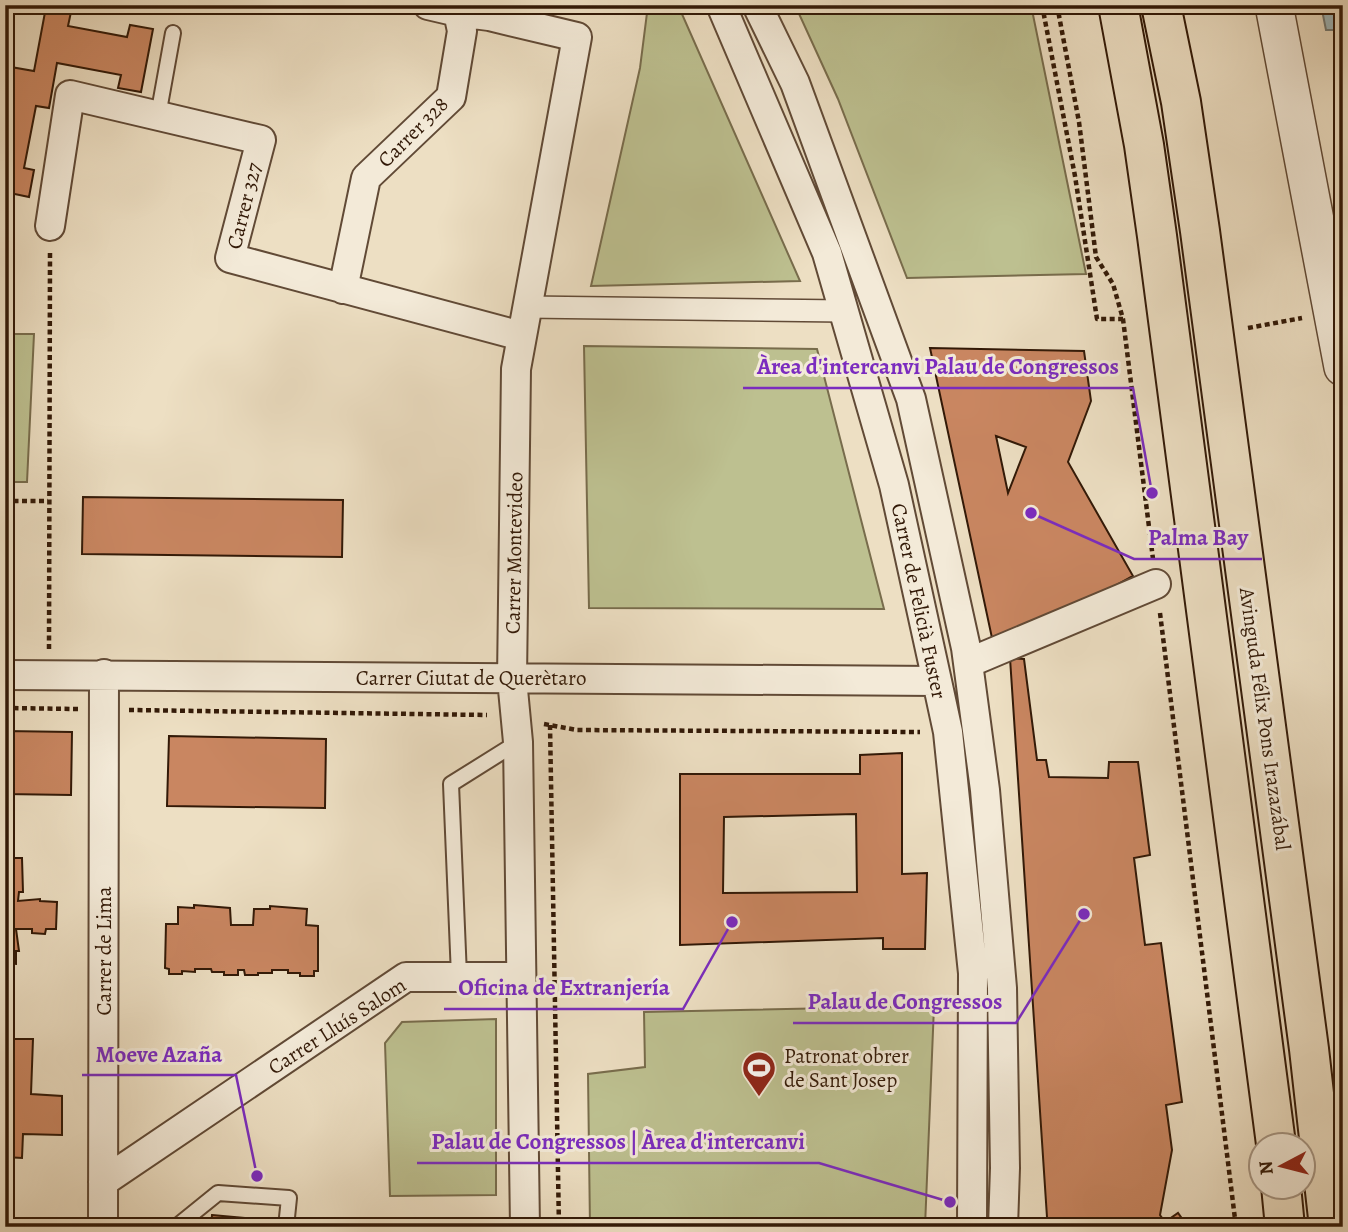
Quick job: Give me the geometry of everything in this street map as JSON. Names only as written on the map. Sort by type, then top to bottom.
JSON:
[{"type":"highway","name":"Avinguda Félix Pons Irazazábal","points":[[1118,5],[1144,145],[1157,236],[1274,1130]]},
{"type":"highway","name":"Avinguda Félix Pons Irazazábal","points":[[1161,5],[1181,102],[1198,218],[1329,1227]]},
{"type":"highway","points":[[1308,1049],[1343,1086]]},
{"type":"highway","points":[[1283,1200],[1286,1227]]},
{"type":"street","name":"Carrer Montevideo","points":[[428,5],[577,37],[516,369],[512,678],[517,731],[525,1227]]},
{"type":"street","name":"Carrer de Felicià Fuster","points":[[721,5],[827,253],[894,485],[948,732],[973,974],[972,1227]]},
{"type":"street","name":"Carrer de Felicià Fuster","points":[[757,5],[795,83],[911,399],[968,663],[985,790],[1002,988],[1005,1168],[1003,1227]]},
{"type":"street","points":[[1274,5],[1343,367]]},
{"type":"street","name":"Carrer 328","points":[[343,289],[366,178],[451,97],[462,31],[458,12]]},
{"type":"street","name":"Carrer 327","points":[[50,226],[70,94],[261,140],[230,258],[521,336]]},
{"type":"street","points":[[527,307],[844,311]]},
{"type":"street","points":[[968,663],[1156,584]]},
{"type":"street","name":"Carrer de Lima","points":[[103,1227],[104,674]]},
{"type":"street","name":"Carrer Ciutat de Querètaro","points":[[5,675],[937,681]]},
{"type":"street","name":"Carrer Lluís Salom","points":[[103,1182],[406,977],[520,977]]},
{"type":"lane","points":[[158,116],[173,33]]},
{"type":"lane","points":[[458,976],[451,784],[517,731]]},
{"type":"lane","points":[[176,1227],[218,1193],[289,1198],[286,1227]]},
{"type":"path","points":[[1042,5],[1075,176],[1097,319],[1124,319]]},
{"type":"path","points":[[1057,5],[1079,122],[1096,257],[1113,284],[1124,319],[1236,1227]]},
{"type":"path","points":[[49,675],[50,226]]},
{"type":"path","points":[[1248,328],[1333,313]]},
{"type":"path","points":[[5,501],[48,501]]},
{"type":"path","points":[[5,708],[491,715],[517,731],[550,725],[578,730],[948,732]]},
{"type":"path","points":[[550,725],[559,1227]]},
{"type":"green space","points":[[648,5],[678,5],[800,281],[591,286],[640,68]]},
{"type":"green space","points":[[795,5],[1031,5],[1086,274],[907,278],[838,99]]},
{"type":"green space","points":[[5,334],[34,334],[27,482],[5,482]]},
{"type":"green space","points":[[584,346],[817,349],[884,609],[589,608]]},
{"type":"green space","name":"Patronat obrer de Sant Josep","points":[[934,1006],[925,1227],[590,1227],[588,1074],[645,1067],[644,1012]]},
{"type":"green space","points":[[496,1019],[496,1195],[390,1196],[385,1043],[402,1022]]},
{"type":"water","points":[[1321,5],[1343,5],[1343,30],[1326,30]]},
{"type":"building","points":[[46,7],[71,12],[68,26],[127,37],[130,25],[153,29],[141,92],[118,88],[121,75],[57,63],[49,108],[36,106],[24,168],[34,170],[29,197],[5,192],[5,66],[34,71]]},
{"type":"building","points":[[930,348],[1084,351],[1091,401],[1068,462],[1133,576],[995,652]],"holes":[[[996,436],[1026,447],[1008,493]]]},
{"type":"building","points":[[83,497],[343,500],[342,557],[82,554]]},
{"type":"building","points":[[1010,658],[1024,659],[1037,760],[1046,760],[1049,777],[1108,778],[1109,762],[1138,762],[1150,855],[1134,858],[1145,945],[1161,943],[1182,1102],[1166,1105],[1172,1150],[1160,1215],[1165,1222],[1178,1213],[1188,1227],[1046,1227]]},
{"type":"building","points":[[5,731],[72,732],[71,795],[5,794]]},
{"type":"building","points":[[169,736],[326,739],[325,808],[167,806]]},
{"type":"building","points":[[902,753],[902,874],[927,873],[925,949],[883,949],[883,938],[680,945],[680,774],[860,774],[860,755]],"holes":[[[856,814],[857,892],[723,893],[724,817]]]},
{"type":"building","points":[[5,853],[13,853],[13,858],[22,858],[23,892],[19,892],[18,901],[40,899],[57,902],[56,929],[46,929],[45,934],[32,933],[32,929],[16,929],[19,951],[16,951],[16,964],[6,963],[5,968]]},
{"type":"building","points":[[194,905],[230,908],[231,925],[253,925],[254,909],[270,909],[270,906],[307,909],[306,925],[318,926],[318,971],[314,971],[314,976],[300,976],[300,973],[288,973],[288,970],[245,975],[244,970],[238,970],[238,975],[224,975],[224,972],[212,972],[211,969],[195,969],[195,972],[169,974],[169,969],[165,968],[166,924],[178,924],[178,907],[194,908]]},
{"type":"building","points":[[5,1039],[33,1039],[31,1094],[62,1096],[62,1135],[23,1134],[22,1158],[5,1157]]},
{"type":"building","points":[[212,1215],[276,1221],[276,1227],[211,1227]]},
{"type":"place","name":"Àrea d'intercanvi Palau de Congressos","points":[[1152,493]]},
{"type":"place","name":"Palma Bay","points":[[1031,513]]},
{"type":"place","name":"Palau de Congressos","points":[[1084,914]]},
{"type":"place","name":"Oficina de Extranjería","points":[[732,922]]},
{"type":"place","name":"Patronat obrer de Sant Josep","points":[[759,1098]]},
{"type":"place","name":"Moeve Azaña","points":[[257,1176]]},
{"type":"place","name":"Palau de Congressos | Àrea d'intercanvi","points":[[950,1202]]}]
